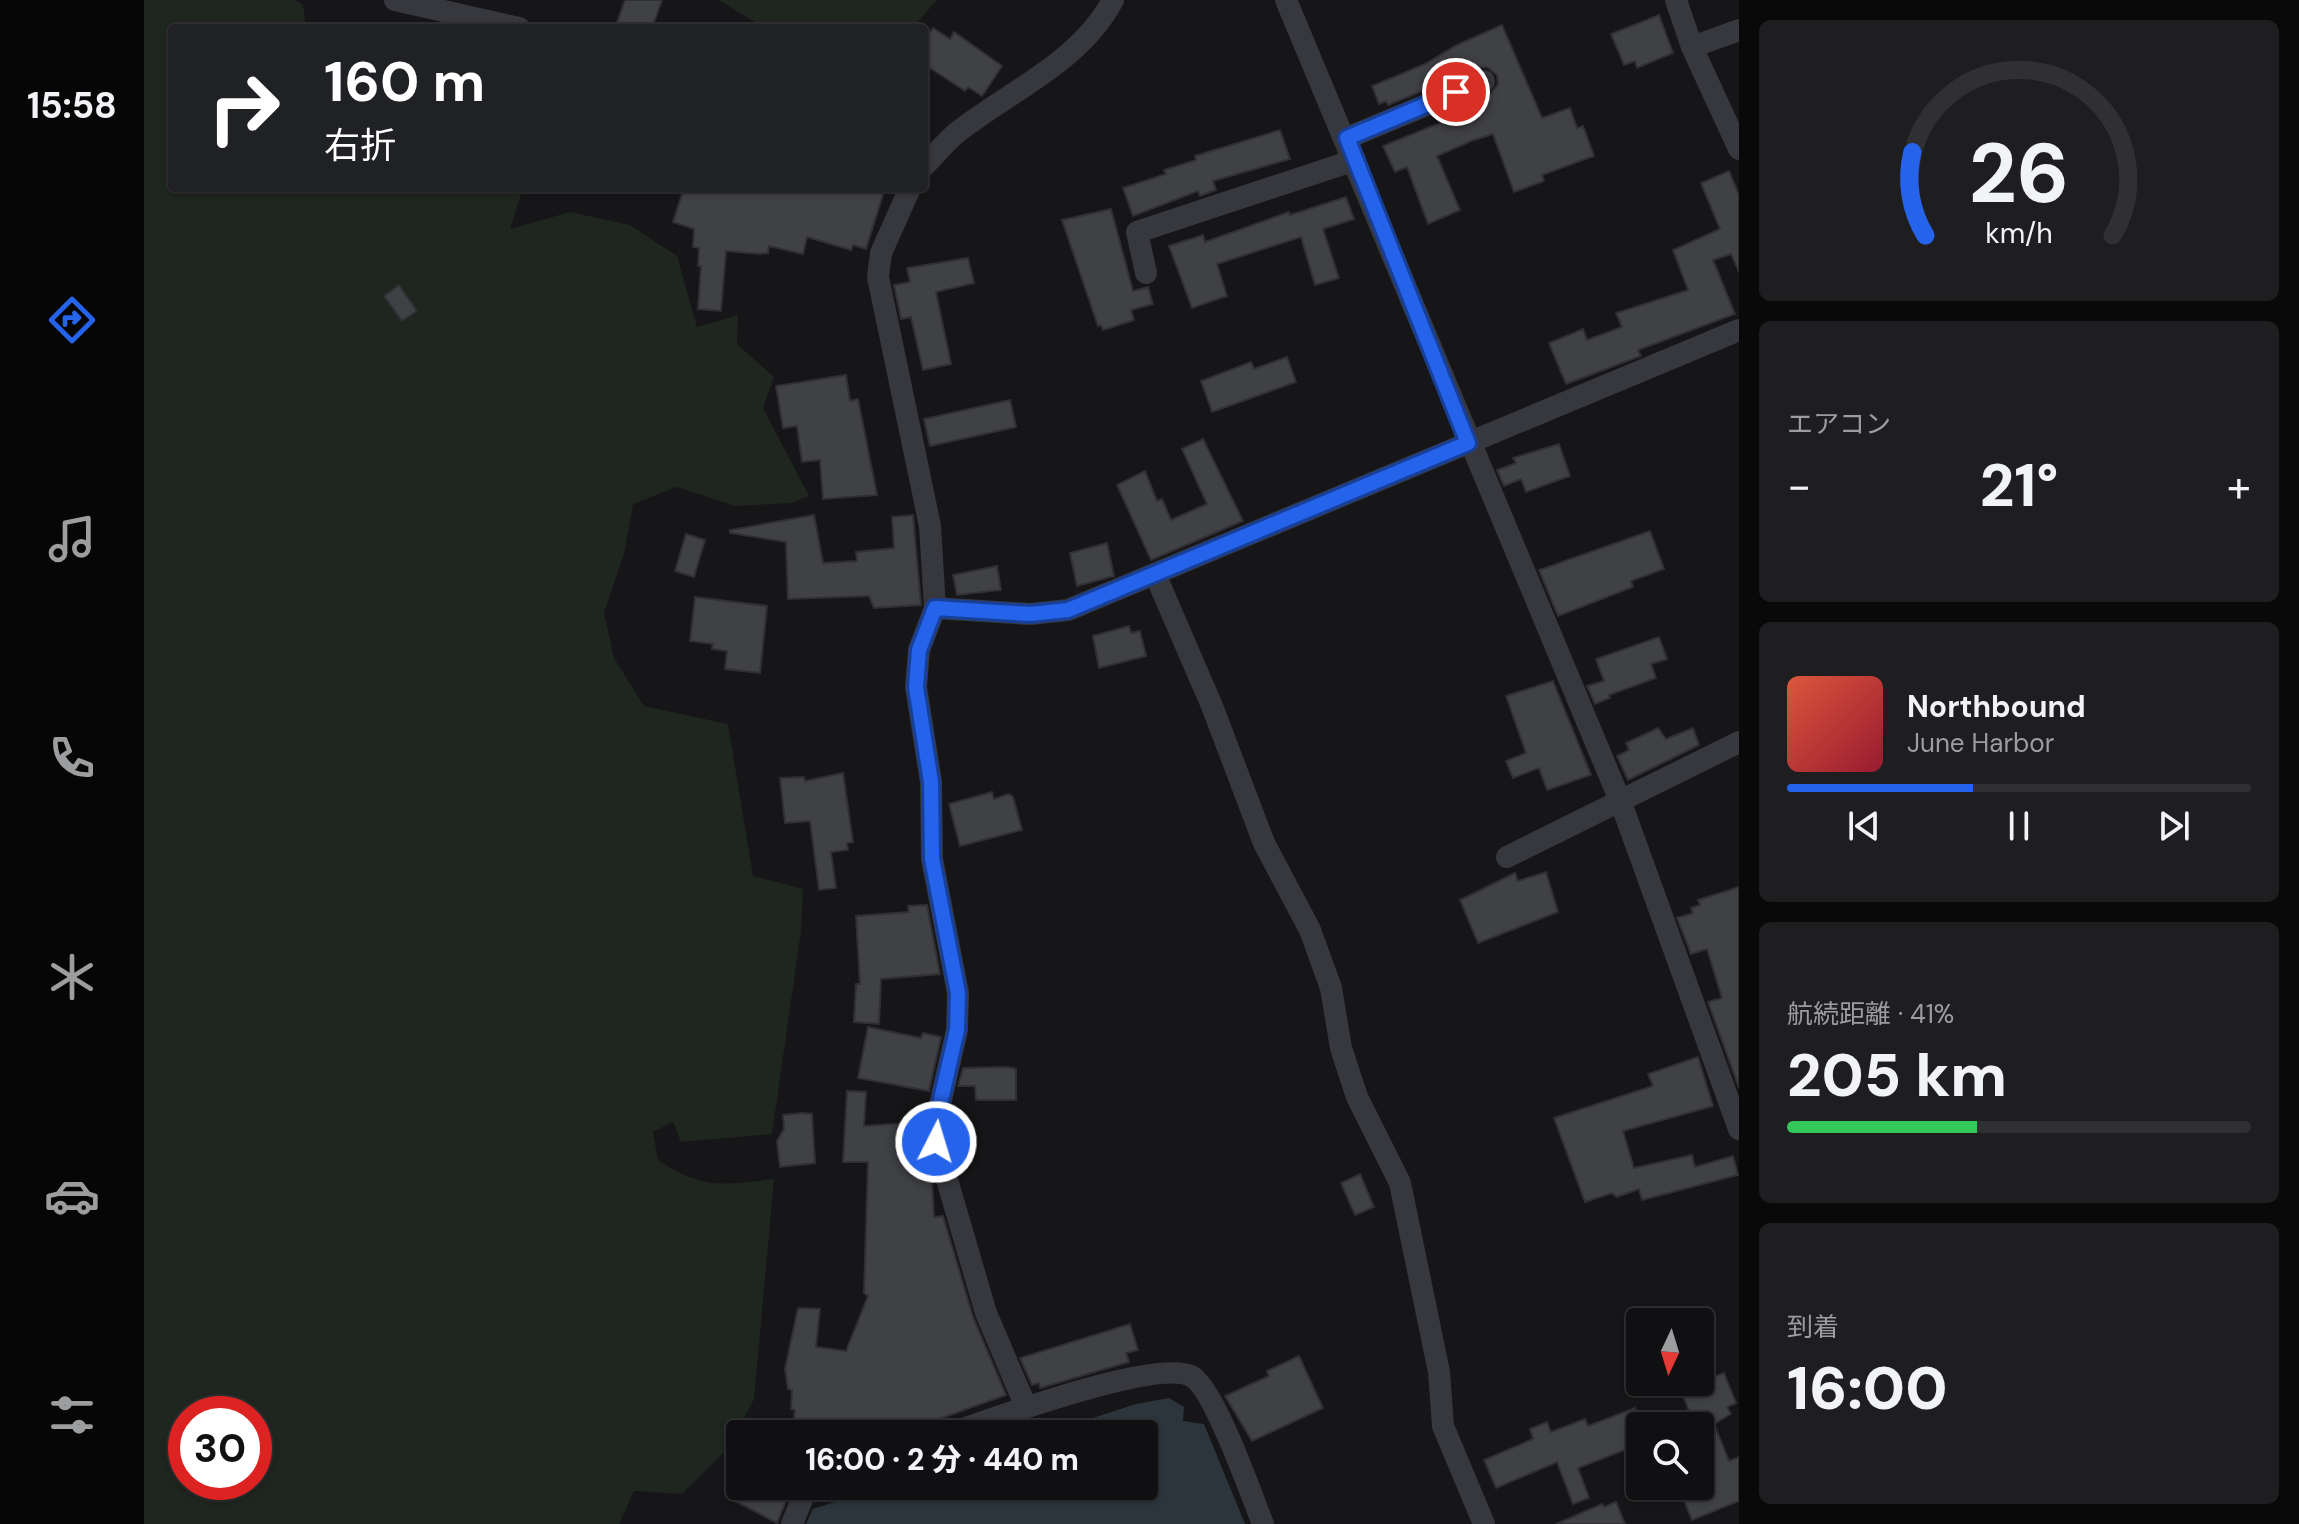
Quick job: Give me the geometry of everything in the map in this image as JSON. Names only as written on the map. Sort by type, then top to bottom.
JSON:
[{"type":"street","points":[[395,0],[501,24]]},
{"type":"street","points":[[928,162],[957,133],[1075,49],[1099,26],[1113,0]]},
{"type":"street","points":[[1286,0],[1347,138],[1468,443],[1621,803],[1739,1129]]},
{"type":"street","points":[[1676,0],[1692,47],[1739,149]]},
{"type":"street","points":[[1692,47],[1739,30]]},
{"type":"street","points":[[1347,138],[1484,81]]},
{"type":"street","points":[[1146,273],[1137,232],[1355,160]]},
{"type":"street","points":[[908,192],[881,253],[878,277],[930,526],[935,608],[919,650],[916,687],[931,782],[932,859],[958,993],[957,1030],[938,1113],[936,1142],[986,1313],[1026,1407]]},
{"type":"street","points":[[935,608],[1030,614],[1068,610],[1739,330]]},
{"type":"street","points":[[1155,574],[1212,706],[1264,843],[1310,930],[1331,988],[1341,1048],[1357,1097],[1400,1183],[1439,1372],[1443,1426],[1484,1524]]},
{"type":"street","points":[[1507,857],[1739,742]]},
{"type":"street","points":[[989,1420],[1157,1372],[1191,1376],[1209,1394],[1263,1524]]},
{"type":"street","points":[[792,1524],[802,1500]]},
{"type":"shaded area","points":[[144,0],[295,0],[303,5],[305,24],[168,24],[168,192],[522,192],[510,229],[570,212],[630,225],[677,256],[697,327],[738,315],[737,344],[774,377],[763,408],[809,496],[791,503],[735,506],[677,487],[633,504],[624,554],[604,613],[614,658],[644,706],[728,724],[753,876],[803,889],[801,931],[772,1134],[681,1142],[673,1122],[653,1132],[658,1160],[688,1176],[727,1184],[774,1179],[754,1399],[743,1420],[726,1420],[726,1450],[682,1494],[634,1491],[619,1524],[144,1524]]},
{"type":"shaded area","points":[[719,0],[937,0],[916,24],[758,24]]},
{"type":"shaded area","points":[[1169,1398],[1184,1407],[1183,1421],[1204,1424],[1245,1524],[806,1524],[813,1509],[841,1500],[1158,1500],[1158,1420],[1087,1420],[1136,1404]]},
{"type":"building","points":[[625,0],[662,0],[653,24],[616,24]]},
{"type":"building","points":[[1659,15],[1673,53],[1637,68],[1635,61],[1624,65],[1611,34]]},
{"type":"building","points":[[1502,25],[1542,118],[1570,108],[1577,128],[1583,126],[1594,156],[1542,175],[1544,181],[1514,192],[1493,134],[1471,141],[1437,156],[1460,210],[1428,224],[1407,167],[1395,172],[1383,146],[1440,123],[1437,116],[1490,94],[1498,84],[1497,75],[1487,67],[1479,68],[1388,105],[1386,101],[1379,104],[1372,86],[1425,64],[1457,45]]},
{"type":"building","points":[[933,28],[950,39],[954,32],[1002,66],[982,96],[968,87],[965,91],[928,67],[928,35]]},
{"type":"building","points":[[1280,130],[1290,159],[1213,181],[1216,190],[1200,196],[1198,191],[1133,216],[1123,188],[1166,174],[1164,170],[1196,160],[1195,156]]},
{"type":"building","points":[[1729,171],[1739,195],[1739,272],[1731,254],[1713,260],[1735,314],[1638,350],[1641,356],[1566,384],[1549,343],[1583,329],[1587,340],[1622,327],[1616,313],[1688,290],[1673,250],[1720,229],[1701,183]]},
{"type":"building","points":[[683,192],[884,192],[866,249],[853,245],[851,250],[807,237],[803,254],[769,246],[768,253],[760,254],[726,251],[721,311],[698,309],[701,266],[698,266],[699,248],[693,247],[694,229],[673,222]]},
{"type":"building","points":[[1346,197],[1354,219],[1323,229],[1339,278],[1315,285],[1301,237],[1217,264],[1227,296],[1192,308],[1169,246],[1203,235],[1205,242],[1289,212],[1290,215]]},
{"type":"building","points":[[1111,209],[1133,291],[1148,287],[1153,304],[1131,310],[1134,320],[1103,330],[1101,325],[1098,326],[1062,220]]},
{"type":"building","points":[[968,258],[974,283],[936,292],[951,364],[923,370],[911,317],[901,319],[894,285],[910,282],[907,268]]},
{"type":"building","points":[[399,285],[417,311],[402,321],[384,296]]},
{"type":"building","points":[[1287,357],[1296,382],[1212,412],[1201,381],[1251,362],[1254,369]]},
{"type":"building","points":[[846,375],[850,401],[858,399],[877,495],[823,499],[820,460],[802,462],[797,426],[783,428],[776,386]]},
{"type":"building","points":[[1010,400],[1016,427],[930,446],[924,419]]},
{"type":"building","points":[[1203,439],[1243,521],[1151,560],[1117,485],[1145,471],[1157,501],[1162,499],[1171,520],[1207,504],[1182,449]]},
{"type":"building","points":[[1559,444],[1570,476],[1526,492],[1521,479],[1504,486],[1497,470],[1516,463],[1513,458]]},
{"type":"building","points":[[814,515],[823,563],[857,561],[856,552],[894,548],[892,517],[913,515],[921,605],[874,608],[869,596],[788,599],[786,542],[730,533],[730,530]]},
{"type":"building","points":[[1650,531],[1664,569],[1631,581],[1633,587],[1558,616],[1539,570]]},
{"type":"building","points":[[686,534],[705,540],[694,577],[675,571]]},
{"type":"building","points":[[1107,543],[1114,576],[1077,586],[1070,553]]},
{"type":"building","points":[[997,566],[1001,590],[957,595],[953,575]]},
{"type":"building","points":[[695,597],[767,606],[760,673],[725,669],[727,651],[712,649],[713,644],[690,641]]},
{"type":"building","points":[[1129,626],[1131,633],[1140,631],[1146,656],[1099,668],[1093,636]]},
{"type":"building","points":[[1659,637],[1667,659],[1651,664],[1656,678],[1609,695],[1610,698],[1595,704],[1587,686],[1604,681],[1596,659]]},
{"type":"building","points":[[1553,681],[1591,775],[1547,790],[1539,768],[1513,778],[1506,761],[1526,753],[1506,696]]},
{"type":"building","points":[[1658,728],[1666,739],[1693,728],[1699,745],[1628,780],[1617,756],[1629,750],[1626,743]]},
{"type":"building","points":[[843,773],[853,842],[847,843],[848,850],[831,852],[836,888],[819,890],[810,821],[785,823],[780,778],[804,777],[805,781]]},
{"type":"building","points":[[992,792],[994,799],[1009,794],[1013,797],[1022,830],[960,846],[949,804]]},
{"type":"building","points":[[1546,872],[1558,912],[1478,943],[1460,900],[1515,873],[1518,881]]},
{"type":"building","points":[[1739,887],[1739,1088],[1708,1002],[1722,998],[1707,949],[1691,954],[1677,918],[1693,913],[1691,908],[1700,905],[1698,900]]},
{"type":"building","points":[[927,905],[940,974],[881,979],[879,1024],[854,1022],[856,984],[860,984],[856,916],[909,912],[908,906]]},
{"type":"building","points":[[868,1027],[921,1038],[923,1033],[941,1037],[929,1091],[858,1078]]},
{"type":"building","points":[[1698,1057],[1713,1106],[1623,1131],[1634,1168],[1692,1155],[1695,1167],[1733,1156],[1738,1175],[1642,1200],[1639,1189],[1617,1197],[1612,1193],[1585,1202],[1554,1118],[1653,1086],[1648,1074]]},
{"type":"building","points":[[963,1068],[1016,1069],[1016,1100],[976,1100],[975,1086],[958,1086]]},
{"type":"building","points":[[847,1091],[866,1092],[864,1126],[922,1122],[924,1181],[932,1181],[934,1217],[943,1216],[973,1317],[1006,1395],[937,1420],[794,1420],[792,1390],[788,1389],[785,1369],[798,1308],[820,1309],[816,1347],[846,1351],[868,1296],[864,1293],[868,1162],[843,1162]]},
{"type":"building","points":[[812,1114],[815,1163],[780,1167],[777,1141],[784,1129],[783,1115]]},
{"type":"building","points":[[1360,1174],[1374,1207],[1355,1215],[1341,1183]]},
{"type":"building","points":[[1130,1324],[1138,1350],[1126,1353],[1129,1362],[1040,1388],[1039,1383],[1032,1385],[1020,1358]]},
{"type":"building","points":[[1299,1356],[1323,1408],[1252,1441],[1225,1396],[1269,1376],[1267,1371]]},
{"type":"building","points":[[1724,1373],[1736,1403],[1727,1407],[1731,1414],[1714,1424],[1714,1412],[1689,1412],[1683,1396],[1714,1396],[1714,1377]]},
{"type":"building","points":[[1635,1408],[1637,1412],[1626,1412],[1626,1449],[1578,1468],[1589,1498],[1573,1504],[1557,1462],[1496,1488],[1484,1460],[1533,1439],[1530,1429],[1547,1422],[1551,1432],[1585,1419],[1588,1426]]},
{"type":"building","points":[[1714,1424],[1729,1461],[1739,1457],[1739,1501],[1692,1520],[1684,1500],[1714,1500]]},
{"type":"building","points":[[733,1500],[786,1500],[777,1523]]},
{"type":"building","points":[[1616,1502],[1625,1524],[1556,1524],[1602,1504],[1604,1507]]},
{"type":"route","points":[[936,1142],[946,1066],[957,1030],[958,993],[932,859],[931,782],[916,687],[919,650],[935,608],[1030,614],[1068,610],[1468,443],[1347,138],[1456,92]]}]
